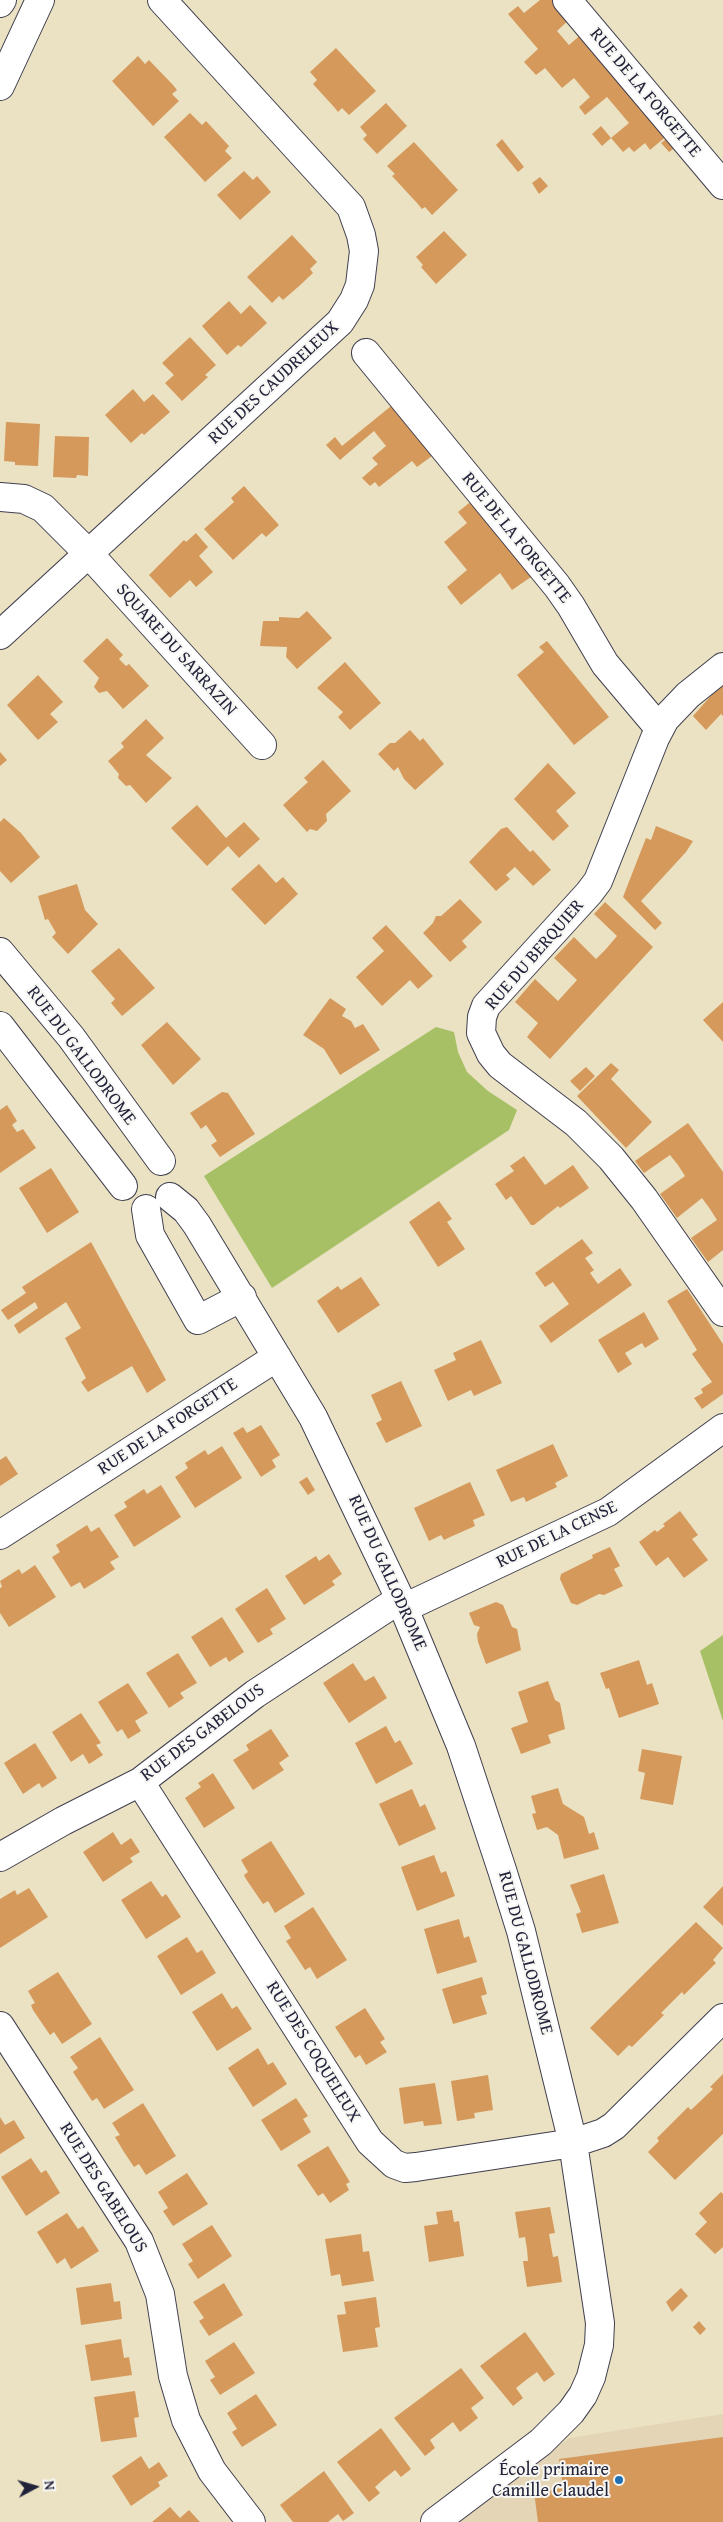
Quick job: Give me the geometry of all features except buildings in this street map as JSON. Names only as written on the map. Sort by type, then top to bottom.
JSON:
[{"type":"street","points":[[0,86],[40,0]]},
{"type":"street","name":"RUE DES CAUDRELEUX","points":[[0,635],[340,322],[354,300],[363,267],[361,235],[351,207],[162,0]]},
{"type":"street","name":"RUE DE LA FORGETTE","points":[[567,0],[723,186]]},
{"type":"street","name":"RUE DE LA FORGETTE","points":[[366,353],[557,586],[605,664],[659,728]]},
{"type":"street","name":"SQUARE DU SARRAZIN","points":[[0,497],[24,499],[43,508],[89,554],[262,745]]},
{"type":"street","name":"RUE DU BERQUIER","points":[[723,667],[674,708],[659,728],[598,881],[486,1006],[482,1017],[481,1033],[491,1054],[500,1065],[576,1123],[611,1158],[644,1199],[723,1312]]},
{"type":"street","name":"RUE DU GALLODROME","points":[[0,952],[71,1037],[161,1161]]},
{"type":"street","points":[[0,1026],[123,1186],[131,1202],[158,1203],[192,1216],[277,1357]]},
{"type":"street","points":[[123,1186],[126,1172],[134,1162],[148,1158],[161,1161],[171,1171],[174,1179],[158,1203],[150,1235],[198,1320],[242,1297]]},
{"type":"street","name":"RUE DE LA FORGETTE","points":[[0,1535],[277,1357]]},
{"type":"street","name":"RUE DU GALLODROME","points":[[277,1357],[332,1455],[402,1604],[461,1746],[523,1940],[573,2143],[600,2323],[599,2345],[591,2377],[583,2395],[571,2412],[541,2442],[435,2522]]},
{"type":"street","name":"RUE DE LA CENSE","points":[[402,1604],[608,1512],[723,1428]]},
{"type":"street","name":"RUE DES GABELOUS","points":[[0,1857],[63,1821],[140,1782],[248,1699],[402,1604]]},
{"type":"street","name":"RUE DES COQUELEUX","points":[[140,1782],[370,2142],[394,2164],[405,2168],[416,2167],[573,2143],[590,2138],[614,2126],[723,2018]]},
{"type":"street","name":"RUE DES GABELOUS","points":[[0,2026],[139,2241],[160,2294],[173,2376],[186,2420],[212,2470],[251,2522]]},
{"type":"shaded area","name":"École primaire Camille Claudel","points":[[723,2414],[723,2522],[460,2522],[569,2438]]},
{"type":"green space","points":[[436,1027],[454,1032],[458,1052],[467,1072],[488,1091],[517,1110],[509,1130],[272,1288],[204,1176]]},
{"type":"green space","points":[[723,1635],[723,1721],[700,1651]]},
{"type":"place","name":"École primaire Camille Claudel","points":[[619,2480]]}]
